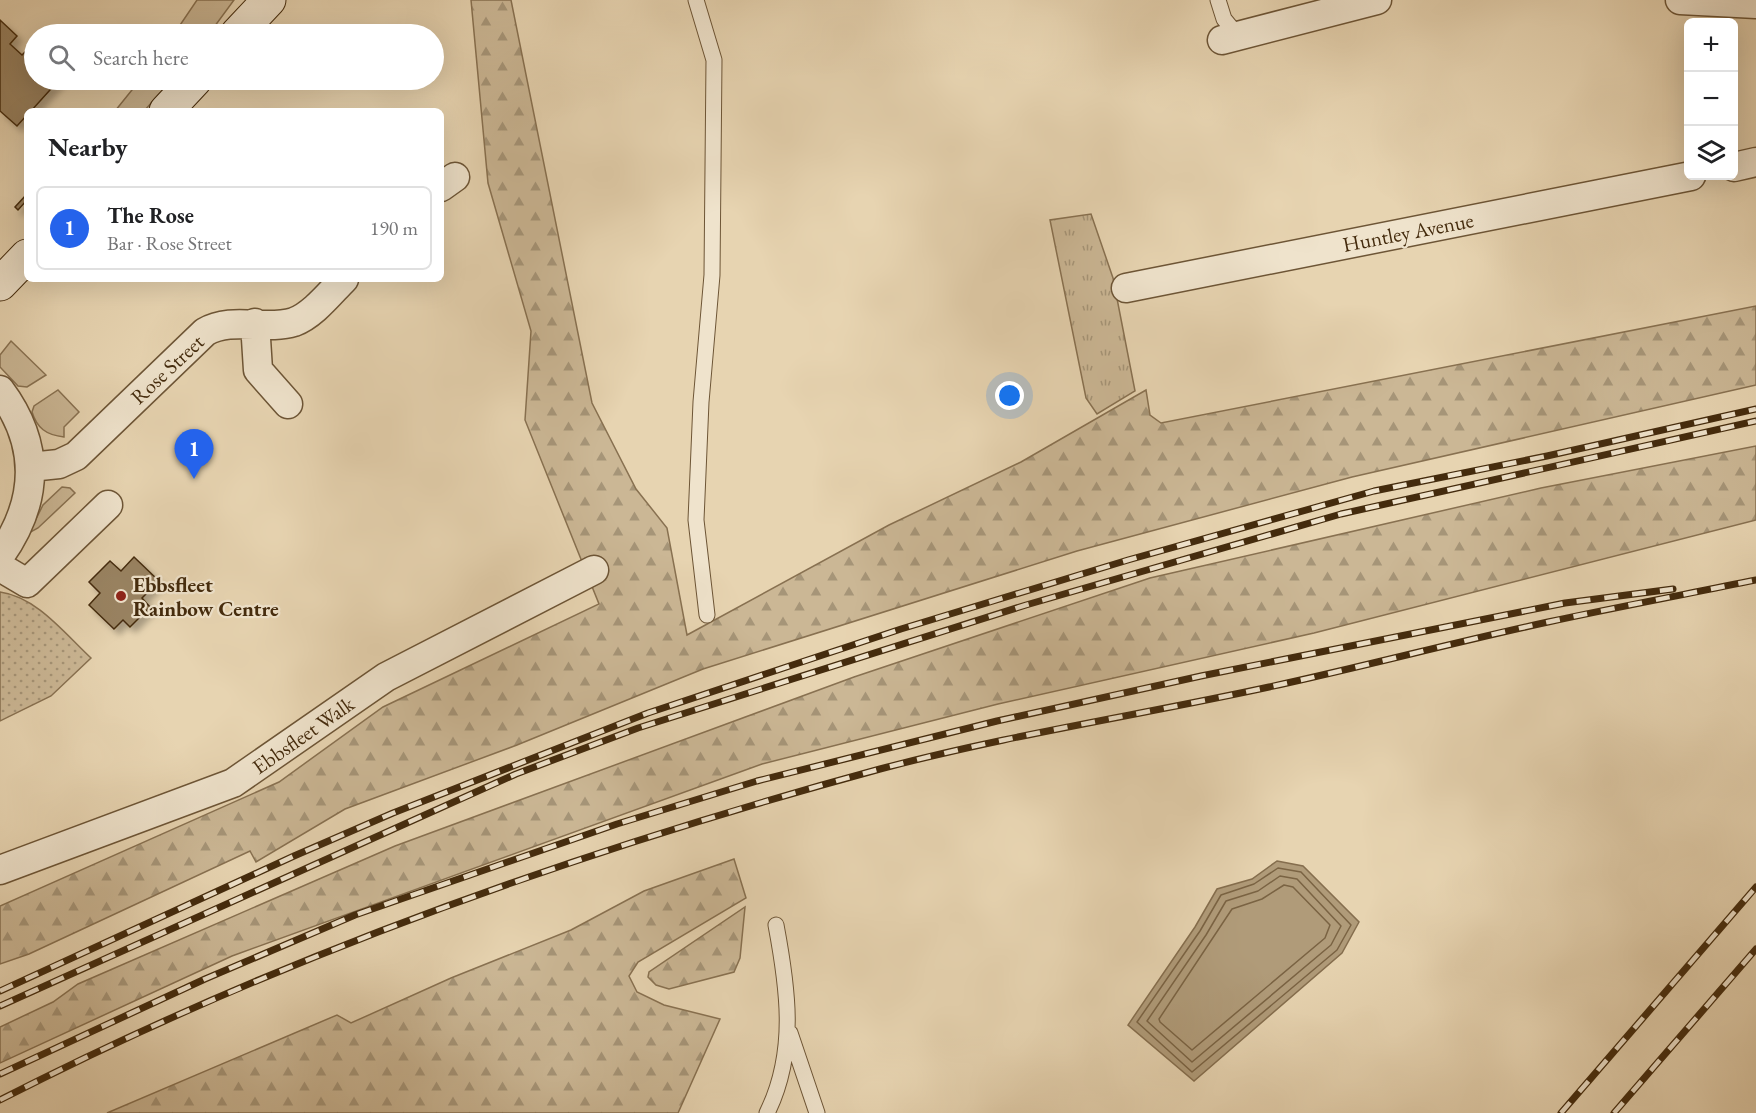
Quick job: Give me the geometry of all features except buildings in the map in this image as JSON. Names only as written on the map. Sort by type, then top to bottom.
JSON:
[{"type":"main road","points":[[246,24],[269,0]]},
{"type":"main road","points":[[169,108],[186,90]]},
{"type":"main road","points":[[0,284],[24,259]]},
{"type":"street","points":[[1230,38],[1377,0]]},
{"type":"street","points":[[1680,0],[1756,4]]},
{"type":"street","points":[[1738,166],[1756,162]]},
{"type":"street","name":"Huntley Avenue","points":[[1126,288],[1684,177]]},
{"type":"street","name":"Rose Street","points":[[30,467],[59,464],[76,456],[205,332],[222,325],[284,323],[300,319],[341,282]]},
{"type":"street","points":[[255,323],[258,370],[288,404]]},
{"type":"street","points":[[0,390],[21,427],[30,467],[30,490],[26,508],[0,556]]},
{"type":"street","points":[[0,567],[27,583],[108,505]]},
{"type":"street","name":"Ebbsfleet Walk","points":[[0,870],[233,783],[386,677],[594,570]]},
{"type":"lane","points":[[696,0],[714,60],[712,275],[700,402],[696,520],[707,615]]},
{"type":"lane","points":[[1218,0],[1230,38]]},
{"type":"lane","points":[[776,925],[789,1030],[817,1113]]},
{"type":"lane","points":[[767,1113],[784,1064],[789,1030]]},
{"type":"green space","points":[[197,0],[234,0],[216,24],[181,24]]},
{"type":"green space","points":[[471,0],[511,0],[592,403],[636,489],[667,528],[687,635],[889,525],[1021,462],[1146,390],[1150,415],[1161,423],[1756,306],[1756,385],[1352,477],[1077,551],[703,669],[517,745],[345,809],[256,862],[250,851],[29,954],[0,964],[0,906],[279,782],[383,707],[599,604],[525,420],[531,331],[488,183]]},
{"type":"green space","points":[[132,90],[163,90],[147,108],[117,108]]},
{"type":"green space","points":[[1091,214],[1113,278],[1135,391],[1097,414],[1086,398],[1050,220]]},
{"type":"green space","points":[[11,341],[46,375],[27,387],[18,386],[0,367],[0,355]]},
{"type":"green space","points":[[58,390],[79,412],[64,427],[64,437],[43,430],[32,412],[34,406]]},
{"type":"green space","points":[[1756,446],[1756,520],[1314,633],[998,704],[762,764],[232,956],[0,1063],[0,1027],[53,1002],[78,984],[395,846],[854,677],[1150,578],[1541,488]]},
{"type":"green space","points":[[62,487],[70,488],[75,493],[38,528],[29,533],[43,505]]},
{"type":"green space","points":[[0,592],[13,595],[38,609],[91,658],[51,696],[0,721]]},
{"type":"green space","points":[[734,859],[746,898],[638,962],[629,976],[637,992],[664,1005],[720,1019],[678,1113],[107,1113],[337,1015],[351,1023],[451,978],[571,930],[644,891]]},
{"type":"green space","points":[[745,907],[740,958],[734,972],[669,989],[656,985],[648,977],[649,972]]},
{"type":"water","points":[[1277,861],[1303,866],[1359,922],[1342,953],[1194,1081],[1128,1025],[1195,927],[1217,889],[1252,879]]},
{"type":"railway","points":[[0,991],[393,813],[648,713],[901,629],[1128,560],[1374,491],[1547,456],[1756,409]]},
{"type":"railway","points":[[0,1006],[516,774],[638,728],[1026,605],[1341,514],[1756,421]]},
{"type":"railway","points":[[0,1100],[212,1000],[431,912],[655,835],[768,801],[880,769],[1025,735],[1269,687],[1548,622],[1756,580]]},
{"type":"railway","points":[[0,1074],[205,979],[355,915],[617,824],[757,781],[997,721],[1201,676],[1565,603],[1673,589]]},
{"type":"railway","points":[[1561,1113],[1756,887]]},
{"type":"railway","points":[[1614,1113],[1756,949]]},
{"type":"place","name":"The Rose","points":[[194,479]]},
{"type":"place","name":"Ebbsfleet Rainbow Centre","points":[[121,596]]}]
